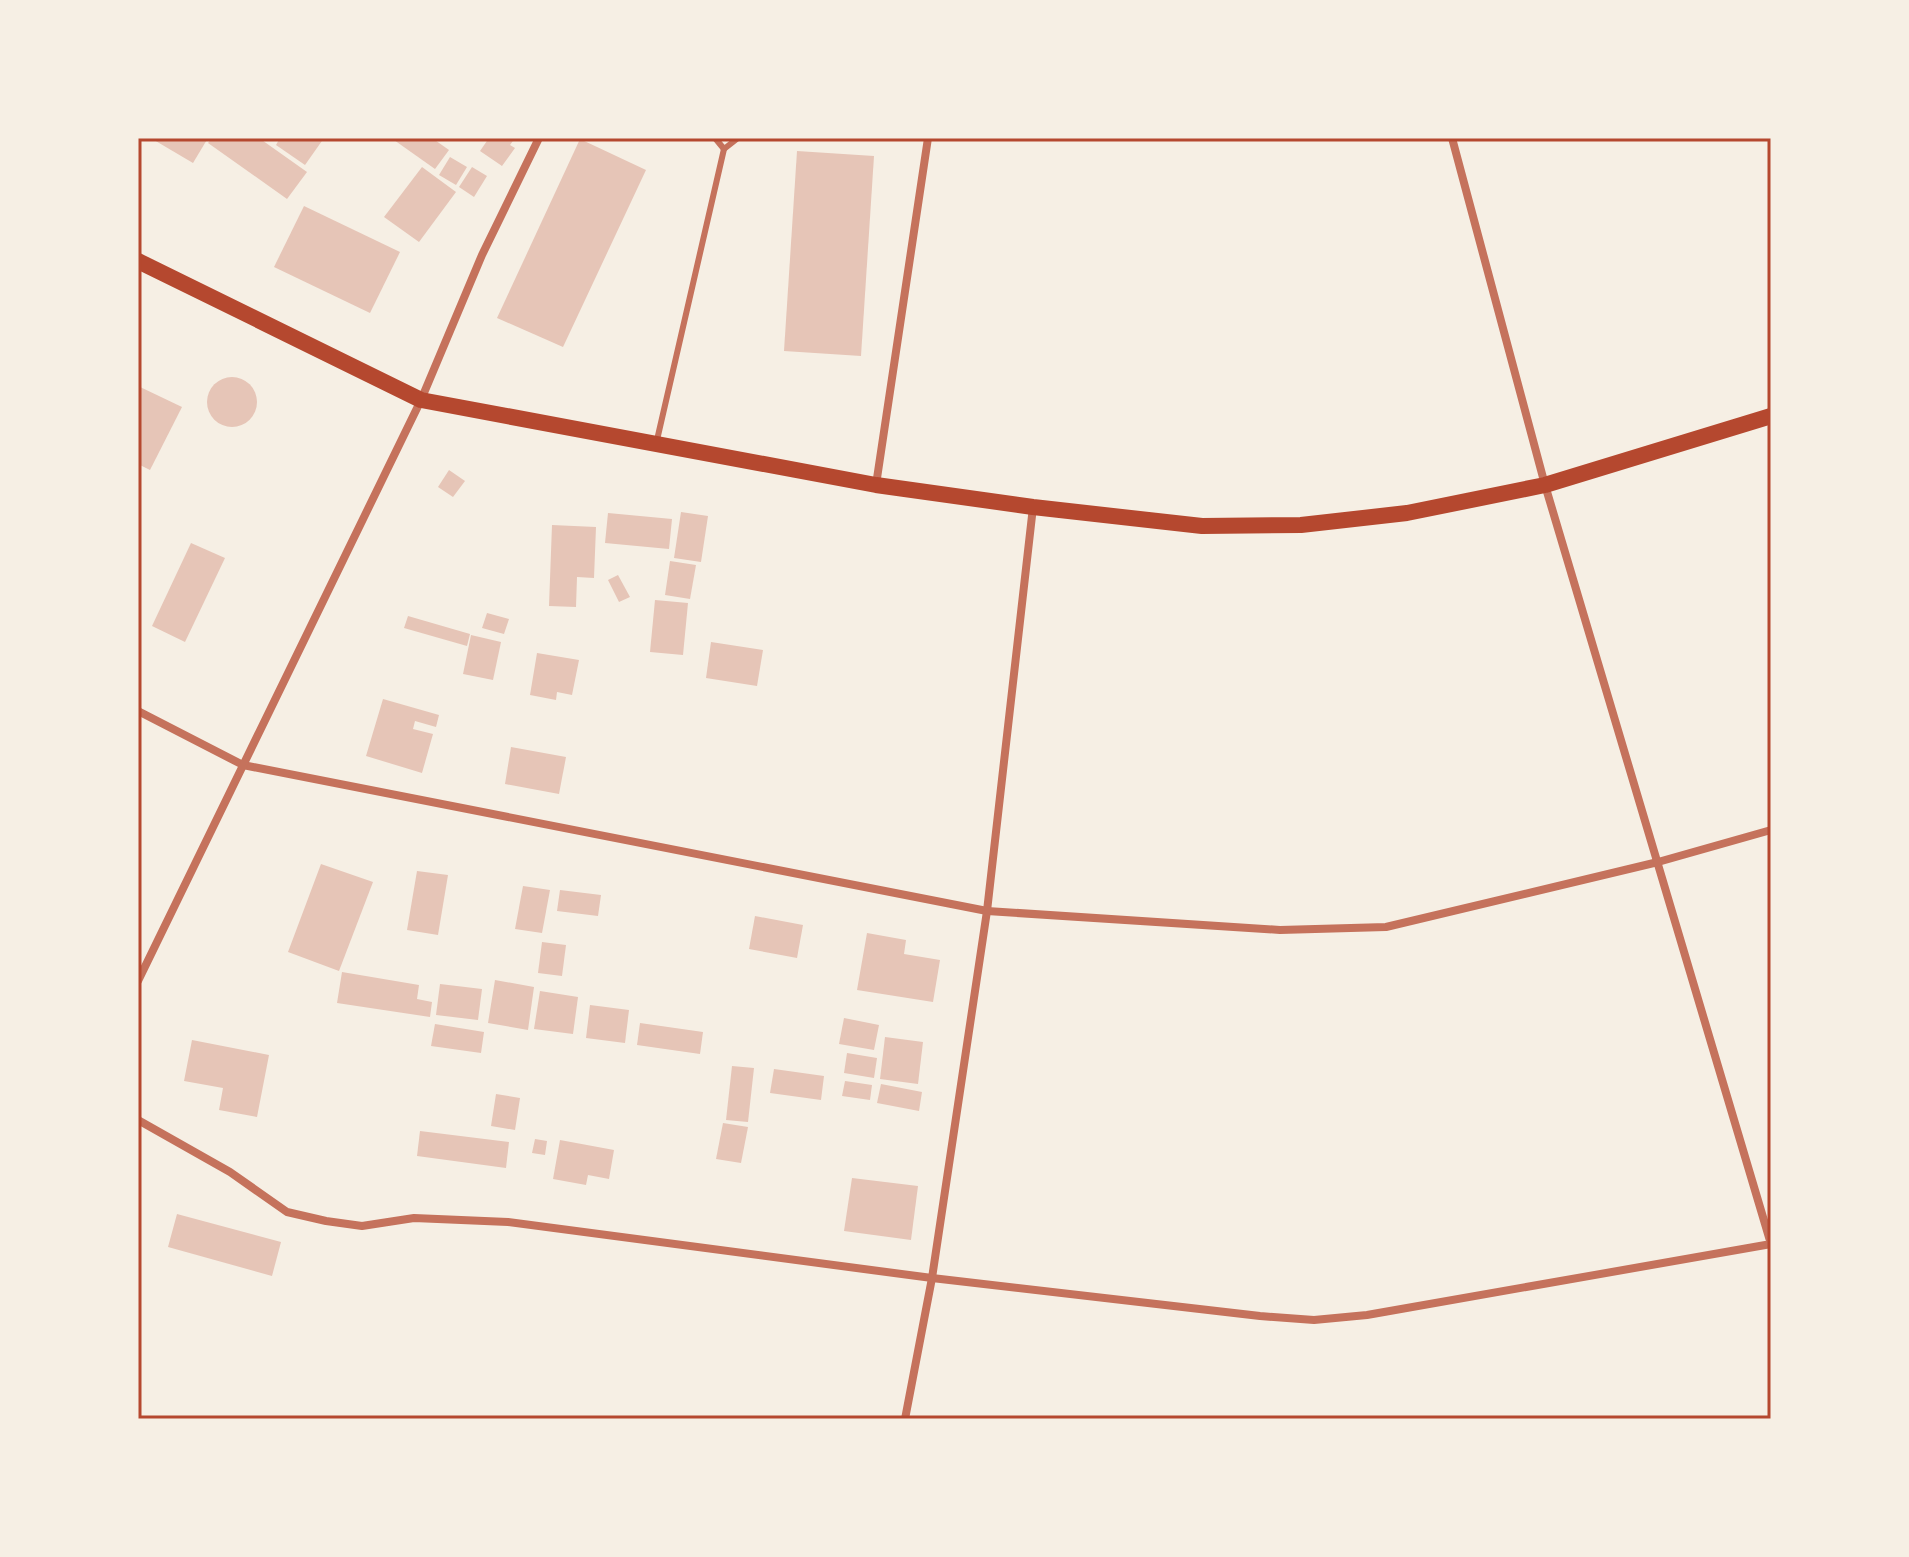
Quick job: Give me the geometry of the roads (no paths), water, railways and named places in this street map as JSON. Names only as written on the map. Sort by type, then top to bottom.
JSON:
[{"type":"main road","points":[[138,261],[421,400],[876,485],[1202,526],[1301,525],[1407,513],[1545,485],[1771,416]]},
{"type":"street","points":[[138,981],[421,400],[482,255],[539,138]]},
{"type":"street","points":[[876,485],[928,138]]},
{"type":"street","points":[[138,1120],[230,1172],[287,1212],[326,1221],[362,1226],[414,1218],[508,1222],[932,1278],[1260,1316],[1314,1320],[1367,1315],[1771,1244],[1545,485],[1452,138]]},
{"type":"street","points":[[905,1419],[932,1278],[987,911],[1033,507]]},
{"type":"street","points":[[138,711],[243,765],[987,911],[1280,930],[1386,927],[1658,862],[1771,830]]},
{"type":"lane","points":[[715,138],[724,149]]},
{"type":"lane","points":[[656,444],[724,149],[738,138]]}]
